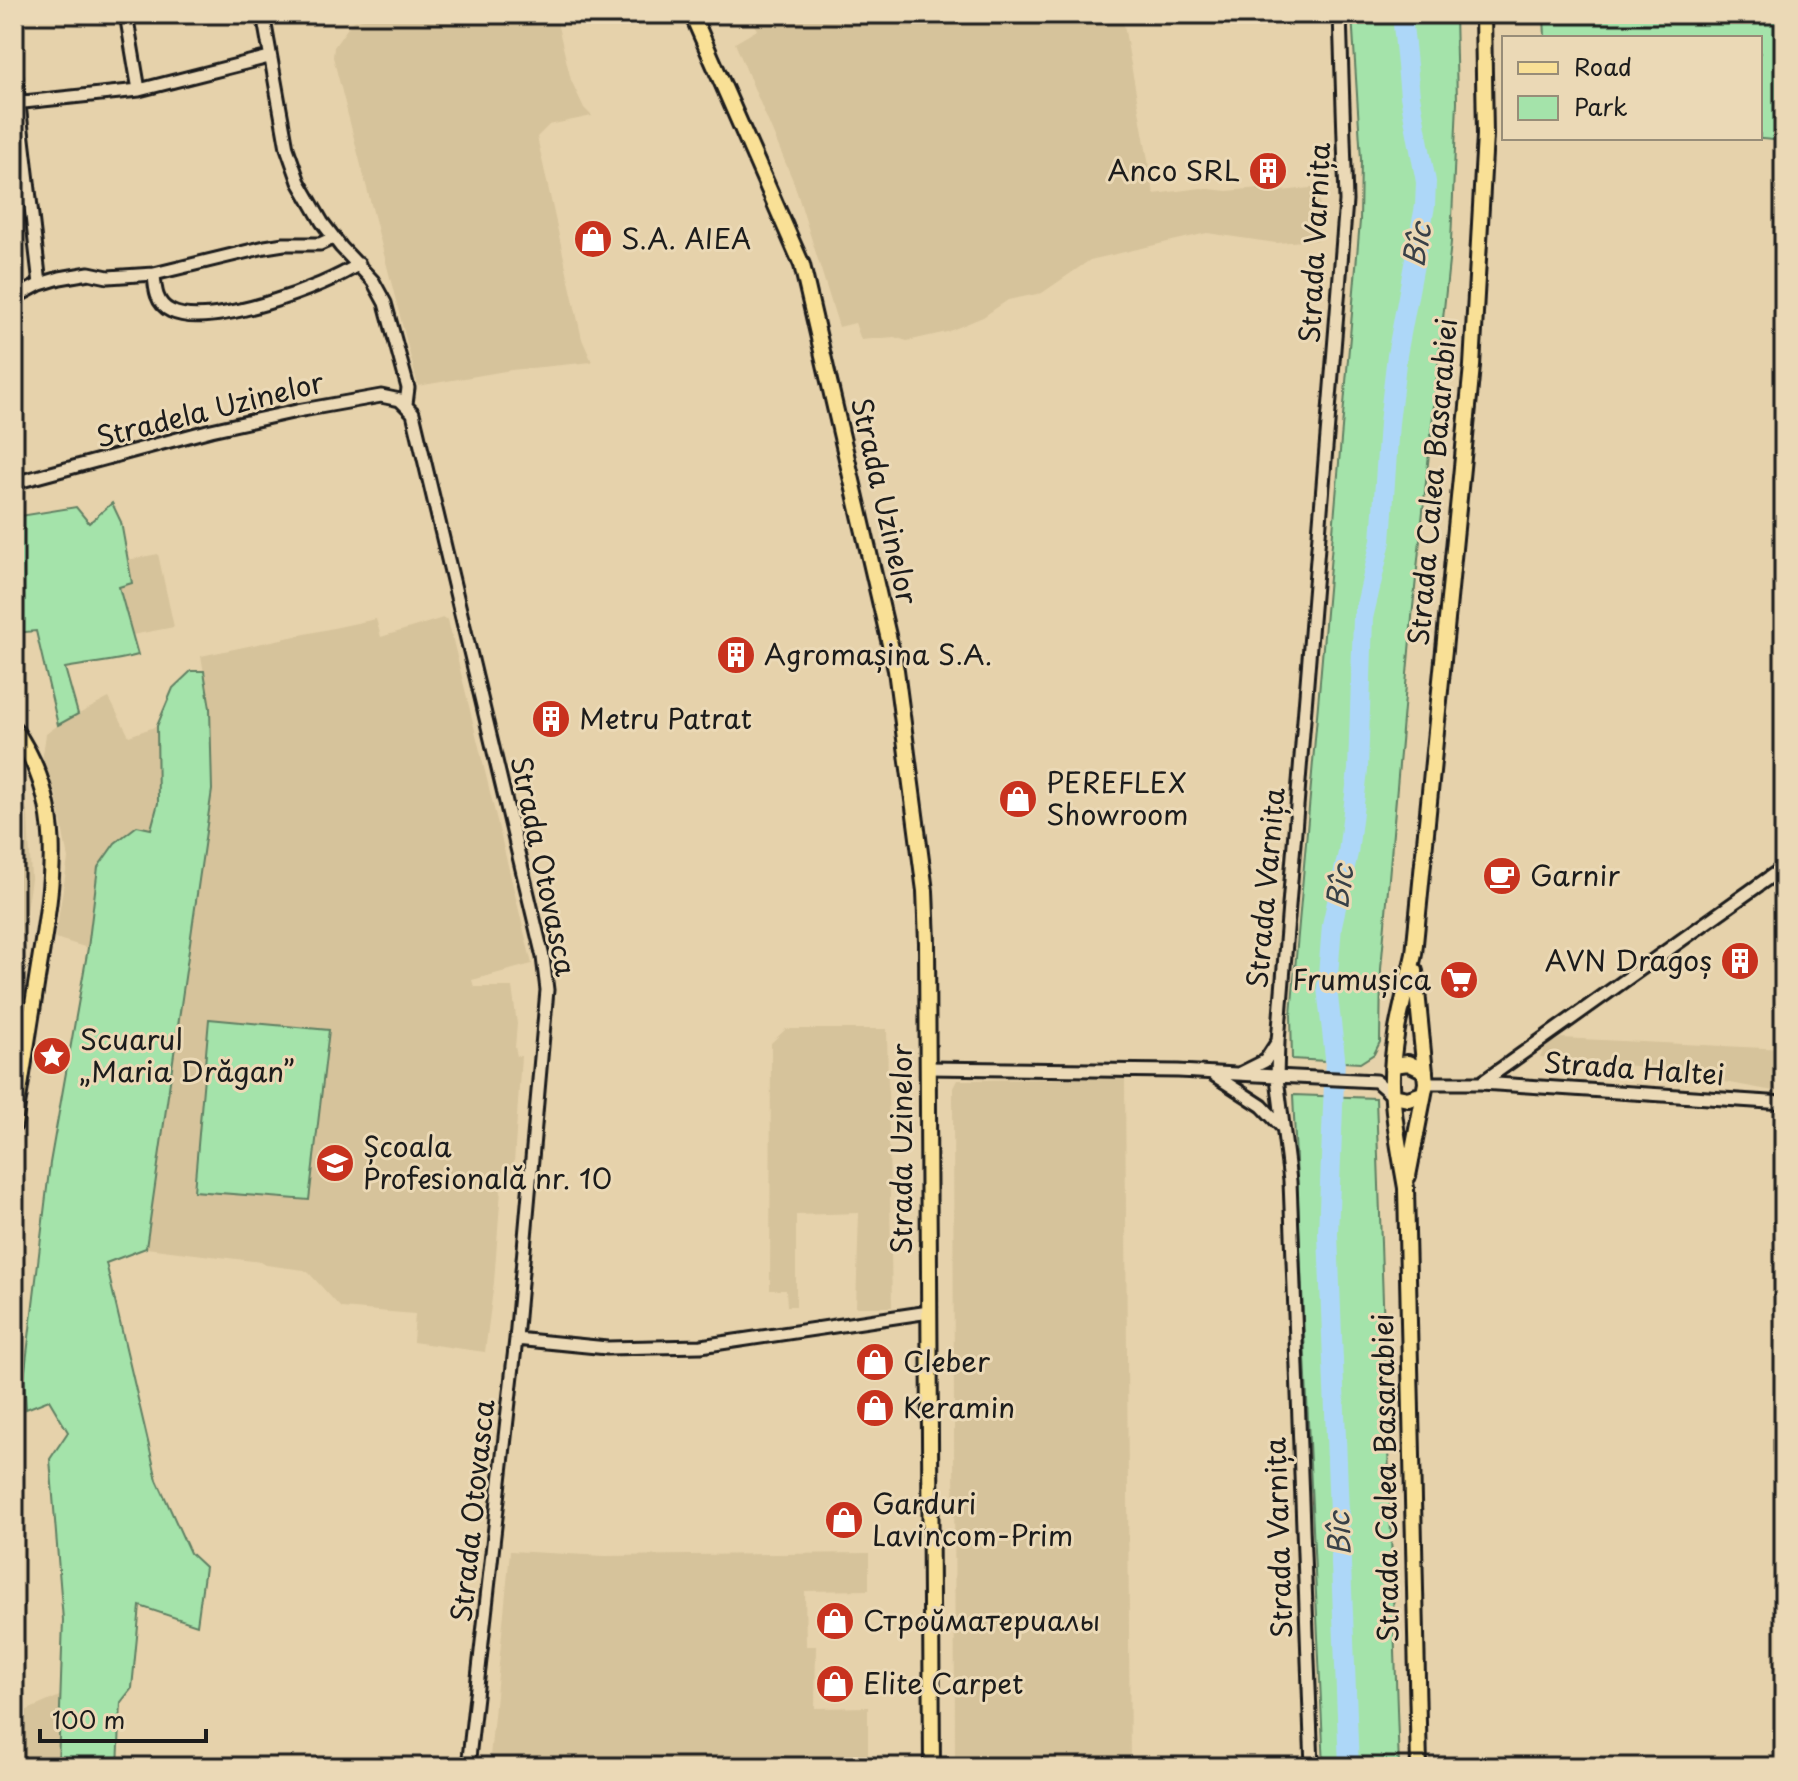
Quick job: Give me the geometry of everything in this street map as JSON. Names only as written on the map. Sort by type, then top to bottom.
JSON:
[{"type":"main road","name":"Strada Uzinelor","points":[[692,14],[802,265],[896,670],[925,891],[932,1767]]},
{"type":"main road","name":"Strada Calea Basarabiei","points":[[1419,1767],[1406,1188],[1393,1096],[1394,1065],[1395,1044],[1414,954],[1472,366],[1485,135],[1483,14]]},
{"type":"main road","points":[[14,729],[29,754],[46,794],[53,850],[44,936],[14,1125]]},
{"type":"main road","name":"Strada Calea Basarabiei","points":[[1406,1188],[1425,1083],[1414,954]]},
{"type":"main road","points":[[1393,1096],[1408,1099],[1425,1083],[1408,1063],[1394,1065]]},
{"type":"street","points":[[126,14],[139,90]]},
{"type":"street","name":"Strada Otovasca","points":[[263,14],[287,148],[299,182],[333,238],[373,281],[385,303],[408,388],[410,409],[547,981],[516,1339],[468,1767]]},
{"type":"street","name":"Strada Varnița","points":[[1312,1767],[1290,1181],[1277,1078],[1346,201],[1340,14]]},
{"type":"street","points":[[17,103],[139,90],[269,57]]},
{"type":"street","points":[[14,62],[40,284]]},
{"type":"street","points":[[14,298],[40,284],[89,273],[124,277],[154,274],[265,247],[324,244],[333,238]]},
{"type":"street","points":[[154,274],[156,296],[170,311],[212,314],[252,307],[309,289],[359,264]]},
{"type":"street","name":"Stradela Uzinelor","points":[[14,483],[211,430],[297,411],[381,396],[395,398],[410,409]]},
{"type":"street","name":"Strada Haltei","points":[[1481,1083],[1784,867]]},
{"type":"street","points":[[1239,1074],[1265,1061],[1278,1041]]},
{"type":"street","points":[[1371,1081],[1394,1065]]},
{"type":"street","points":[[927,1068],[1210,1073],[1371,1081],[1393,1096]]},
{"type":"street","points":[[1210,1073],[1248,1096],[1283,1128]]},
{"type":"street","name":"Strada Haltei","points":[[1425,1083],[1481,1083],[1784,1103]]},
{"type":"street","points":[[516,1339],[607,1348],[701,1346],[929,1312]]},
{"type":"shaded area","points":[[377,14],[555,14],[571,80],[584,108],[592,116],[549,125],[537,137],[582,339],[592,362],[511,370],[418,386],[333,57],[334,47],[352,22]]},
{"type":"shaded area","points":[[749,14],[1122,14],[1154,194],[1201,188],[1227,191],[1270,187],[1271,192],[1320,187],[1318,240],[1276,243],[1207,233],[1090,260],[1042,293],[1008,300],[983,317],[947,332],[907,341],[894,337],[861,340],[855,323],[839,327],[794,183],[735,43],[757,30]]},
{"type":"shaded area","points":[[158,554],[174,627],[132,635],[119,587],[131,583],[127,560]]},
{"type":"shaded area","points":[[443,618],[448,620],[532,964],[472,980],[474,987],[512,987],[517,1024],[515,1047],[517,1056],[521,1056],[513,1178],[502,1177],[485,1352],[413,1342],[415,1314],[341,1308],[304,1270],[146,1248],[212,790],[210,708],[201,656],[376,619],[381,637]]},
{"type":"shaded area","points":[[109,698],[129,736],[157,726],[158,803],[151,830],[137,827],[115,843],[98,867],[88,948],[55,938],[68,859],[56,794],[42,761],[46,734]]},
{"type":"shaded area","points":[[14,775],[28,814],[31,879],[14,987]]},
{"type":"shaded area","points":[[786,1029],[887,1029],[892,1307],[856,1307],[859,1213],[796,1215],[796,1306],[787,1306],[786,1290],[770,1290],[771,1043]]},
{"type":"shaded area","points":[[1561,1038],[1784,1049],[1784,1093],[1645,1067],[1540,1057],[1546,1046]]},
{"type":"shaded area","points":[[1125,1078],[1130,1767],[955,1767],[953,1088],[957,1080]]},
{"type":"shaded area","points":[[510,1551],[605,1556],[869,1553],[869,1590],[805,1591],[806,1646],[816,1646],[815,1708],[868,1707],[868,1767],[489,1767]]},
{"type":"shaded area","points":[[62,1695],[65,1767],[14,1767],[14,1716]]},
{"type":"green space","points":[[1352,14],[1455,14],[1457,102],[1451,242],[1412,617],[1381,969],[1380,1042],[1374,1054],[1360,1063],[1292,1059],[1291,1015],[1360,221],[1361,159]]},
{"type":"green space","points":[[1544,14],[1784,14],[1784,141],[1762,139],[1762,36],[1545,36]]},
{"type":"green space","points":[[112,503],[121,522],[132,583],[119,587],[138,655],[65,668],[78,714],[58,725],[36,631],[14,633],[14,517],[76,507],[89,523]]},
{"type":"green space","points":[[191,671],[204,671],[210,708],[212,790],[146,1248],[106,1263],[157,1480],[190,1553],[205,1567],[197,1625],[140,1606],[132,1688],[121,1702],[118,1767],[58,1767],[63,1620],[50,1459],[68,1432],[49,1400],[26,1409],[24,1379],[50,1163],[88,948],[98,867],[115,843],[137,826],[151,829],[158,803],[157,726],[173,688]]},
{"type":"green space","points":[[209,1019],[329,1030],[309,1200],[194,1191]]},
{"type":"green space","points":[[1293,1095],[1376,1098],[1399,1767],[1324,1767]]},
{"type":"waterway","name":"Bîc","points":[[1349,1767],[1328,1234],[1335,1057],[1327,988],[1332,925],[1348,853],[1358,770],[1363,618],[1381,541],[1397,355],[1425,206],[1426,182],[1410,96],[1402,14]]},
{"type":"place","name":"Anco SRL","points":[[1268,171]]},
{"type":"place","name":"S.A. AIEA","points":[[593,239]]},
{"type":"place","name":"Agromașina S.A.","points":[[736,655]]},
{"type":"place","name":"Metru Patrat","points":[[551,719]]},
{"type":"place","name":"PEREFLEX Showroom","points":[[1018,799]]},
{"type":"place","name":"Garnir","points":[[1502,876]]},
{"type":"place","name":"AVN Dragoș","points":[[1740,961]]},
{"type":"place","name":"Frumușica","points":[[1459,980]]},
{"type":"place","name":"Scuarul „Maria Drăgan”","points":[[52,1056]]},
{"type":"place","name":"Școala Profesională nr. 10","points":[[335,1163]]},
{"type":"place","name":"Cleber","points":[[875,1362]]},
{"type":"place","name":"Keramin","points":[[875,1408]]},
{"type":"place","name":"Garduri Lavincom-Prim","points":[[844,1520]]},
{"type":"place","name":"Стройматериалы","points":[[835,1621]]},
{"type":"place","name":"Elite Carpet","points":[[835,1684]]}]
